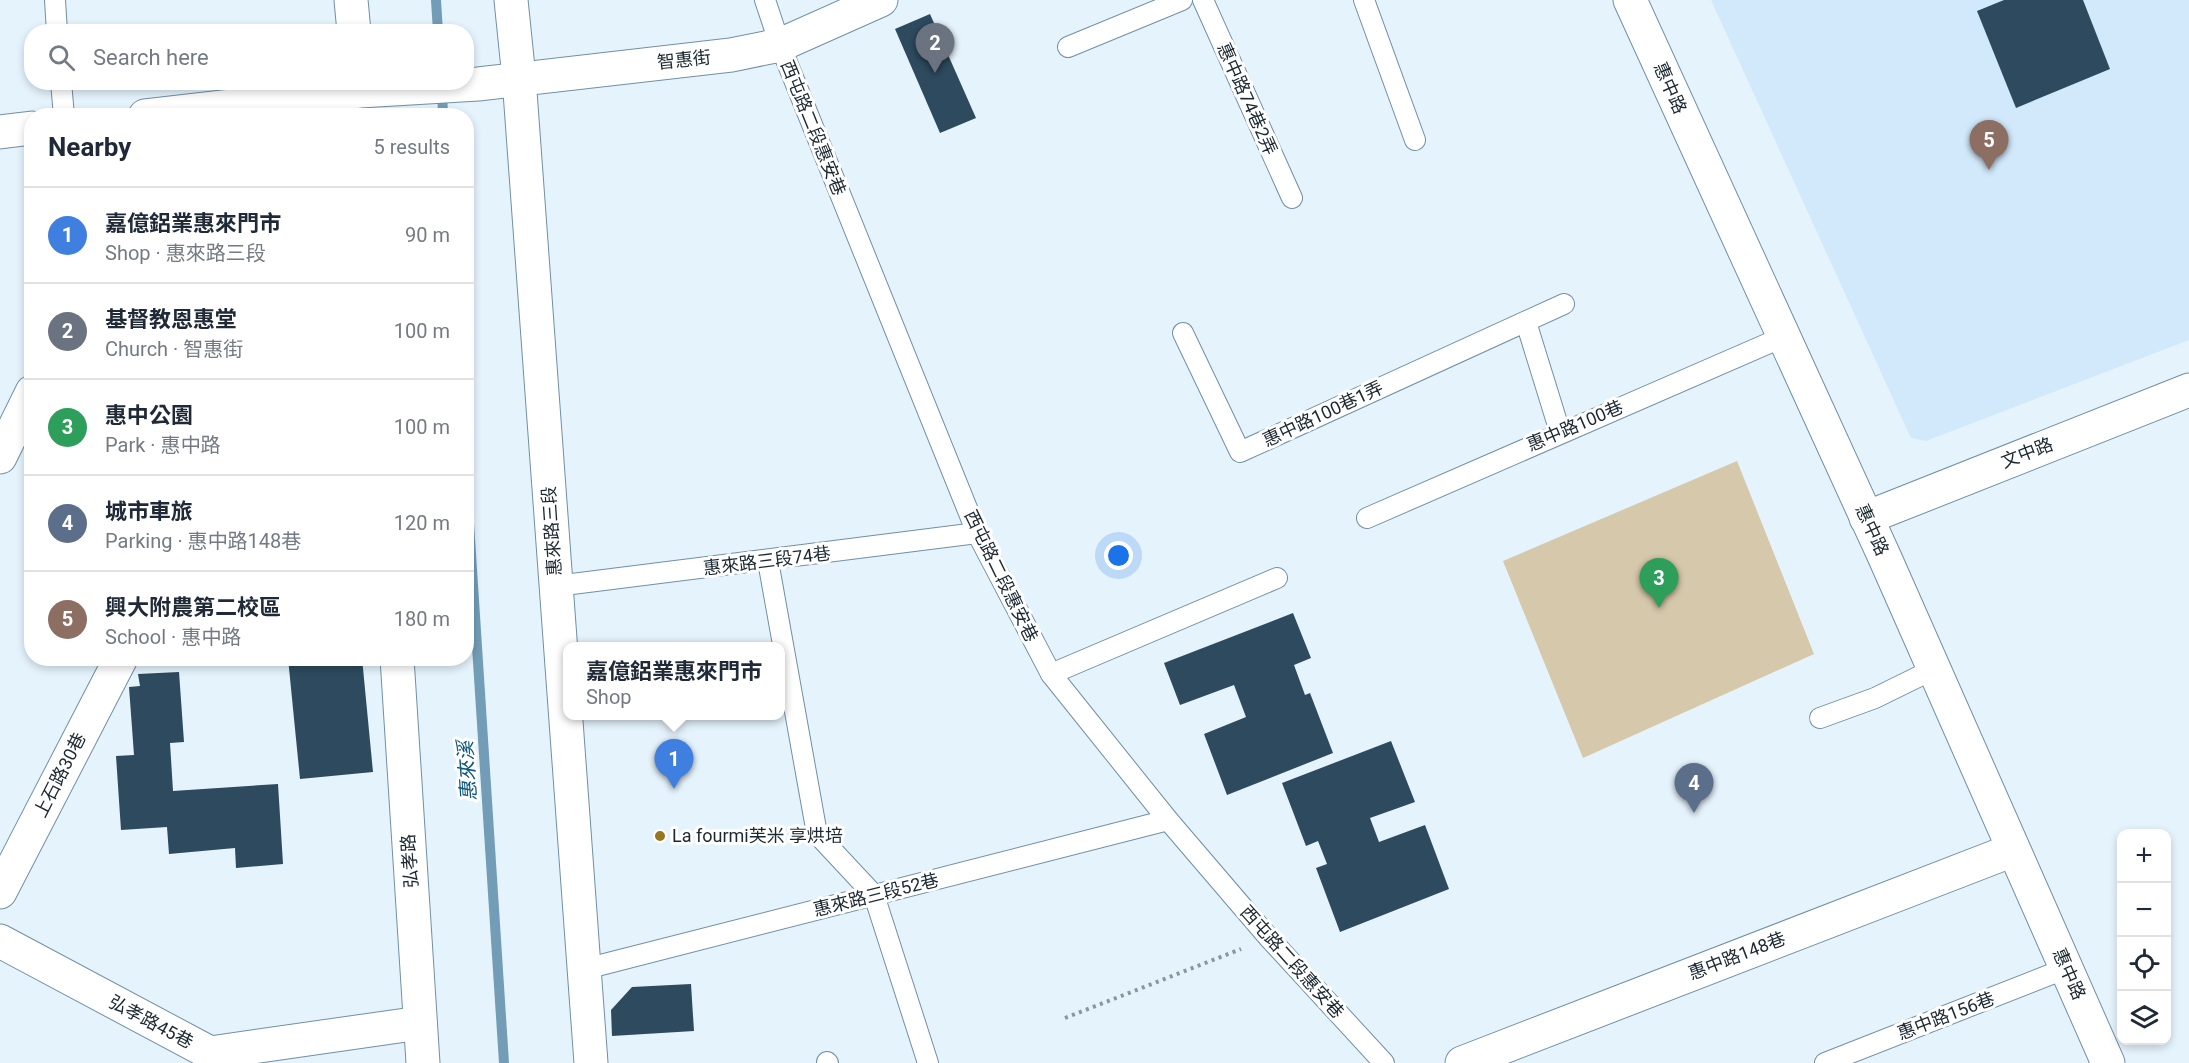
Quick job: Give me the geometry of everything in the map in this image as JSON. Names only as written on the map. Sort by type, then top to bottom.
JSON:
[{"type":"street","points":[[351,0],[353,24]]},
{"type":"street","name":"惠來路三段","points":[[511,0],[519,78],[563,678]]},
{"type":"street","name":"智惠街","points":[[474,84],[730,55],[780,45],[881,0]]},
{"type":"street","name":"惠中路","points":[[1630,0],[1934,669],[2108,1063]]},
{"type":"street","name":"智惠街","points":[[360,96],[393,90]]},
{"type":"street","points":[[231,108],[360,96]]},
{"type":"street","points":[[0,132],[24,129]]},
{"type":"street","name":"文中路","points":[[1866,518],[2189,390]]},
{"type":"street","points":[[0,457],[24,408]]},
{"type":"street","name":"上石路30巷","points":[[0,892],[117,666]]},
{"type":"street","name":"弘孝路","points":[[398,666],[423,1063]]},
{"type":"street","name":"惠來路三段","points":[[566,720],[591,1063]]},
{"type":"street","name":"惠中路148巷","points":[[1461,1063],[2013,850]]},
{"type":"street","name":"弘孝路45巷","points":[[0,941],[210,1053],[420,1023]]},
{"type":"lane","points":[[55,0],[56,24]]},
{"type":"lane","name":"西屯路二段惠安巷","points":[[765,0],[780,45],[977,533],[1051,674],[1168,820],[1269,938],[1384,1063]]},
{"type":"lane","points":[[1068,47],[1182,0]]},
{"type":"lane","name":"惠中路74巷2弄","points":[[1203,0],[1292,198]]},
{"type":"lane","points":[[1364,0],[1415,140]]},
{"type":"lane","points":[[62,90],[63,108]]},
{"type":"lane","name":"惠中路100巷1弄","points":[[1183,333],[1240,452],[1564,304]]},
{"type":"lane","points":[[1526,322],[1560,432]]},
{"type":"lane","name":"惠中路100巷","points":[[1367,518],[1560,432],[1783,337]]},
{"type":"lane","name":"惠來路三段74巷","points":[[556,586],[977,533]]},
{"type":"lane","points":[[768,561],[783,642]]},
{"type":"lane","points":[[1051,674],[1277,578]]},
{"type":"lane","points":[[785,656],[817,834],[874,895],[928,1063]]},
{"type":"lane","points":[[1820,718],[1875,698],[1934,669]]},
{"type":"lane","name":"惠來路三段52巷","points":[[585,969],[1168,820]]},
{"type":"lane","name":"惠中路156巷","points":[[1825,1063],[2067,968]]},
{"type":"path","points":[[1065,1018],[1269,938]]},
{"type":"shaded area","points":[[1711,0],[2189,0],[2189,340],[1926,441],[1911,438]]},
{"type":"shaded area","points":[[1737,461],[1814,654],[1583,758],[1503,561]]},
{"type":"building","points":[[2004,0],[2083,0],[2110,69],[2016,108],[1977,11]]},
{"type":"building","points":[[930,14],[976,118],[940,133],[895,29]]},
{"type":"building","points":[[1293,613],[1311,658],[1294,665],[1305,695],[1310,693],[1333,753],[1227,795],[1204,734],[1246,717],[1234,685],[1180,705],[1164,663]]},
{"type":"building","points":[[289,666],[363,666],[373,772],[300,779]]},
{"type":"building","points":[[179,672],[184,742],[170,743],[173,791],[278,784],[283,864],[236,868],[235,848],[169,854],[167,827],[121,830],[116,756],[134,755],[129,687],[140,686],[138,674]]},
{"type":"building","points":[[1391,741],[1415,802],[1370,818],[1379,842],[1425,825],[1449,889],[1340,932],[1316,868],[1327,864],[1318,841],[1306,846],[1282,783]]},
{"type":"building","points":[[691,984],[694,1031],[612,1036],[611,1010],[632,987]]},
{"type":"waterway","name":"惠來溪","points":[[436,0],[438,24]]},
{"type":"waterway","name":"惠來溪","points":[[442,90],[443,108]]},
{"type":"waterway","name":"惠來溪","points":[[474,600],[504,1063]]},
{"type":"place","name":"基督教恩惠堂","points":[[935,73]]},
{"type":"place","name":"興大附農第二校區","points":[[1989,170]]},
{"type":"place","name":"惠中公園","points":[[1659,608]]},
{"type":"place","name":"嘉億鋁業惠來門市","points":[[674,789]]},
{"type":"place","name":"城市車旅","points":[[1694,813]]},
{"type":"place","name":"La fourmi芙米 享烘培","points":[[660,836]]}]
